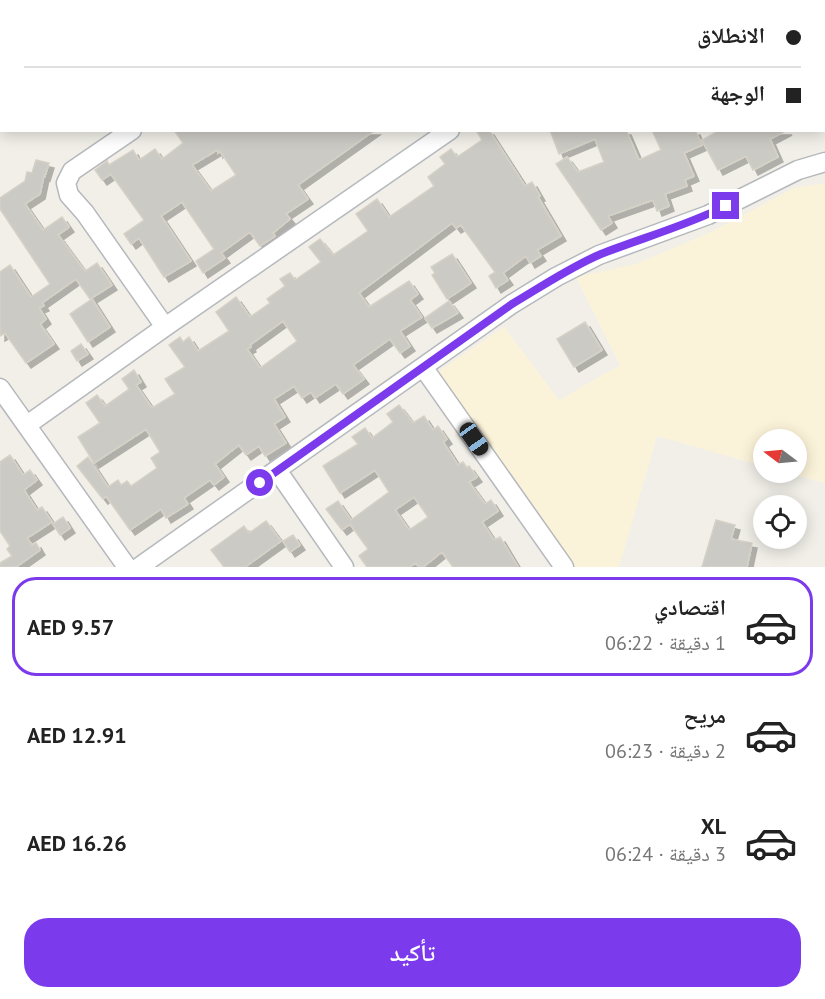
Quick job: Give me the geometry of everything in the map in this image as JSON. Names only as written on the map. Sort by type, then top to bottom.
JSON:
[{"type":"street","points":[[129,132],[72,171],[66,183],[69,195],[85,213],[165,327]]},
{"type":"street","points":[[27,425],[447,132]]},
{"type":"street","points":[[139,567],[512,304],[556,277],[599,255],[708,215],[798,170],[825,162]]},
{"type":"street","points":[[423,367],[564,567]]},
{"type":"street","points":[[0,388],[127,567]]},
{"type":"street","points":[[277,471],[344,567]]},
{"type":"sand","points":[[825,183],[825,483],[807,478],[807,429],[753,429],[753,463],[657,436],[619,567],[572,567],[435,374],[504,327],[559,400],[620,365],[576,277],[636,264],[711,232],[794,188]]},
{"type":"building","points":[[175,132],[372,132],[298,185],[308,199],[286,214],[290,219],[273,233],[275,236],[260,246],[250,232],[221,253],[225,258],[203,273],[196,261],[214,249],[182,202],[161,216],[191,261],[164,277],[139,238],[131,244],[124,234],[144,220],[111,174],[102,180],[95,170],[107,161],[109,165],[133,150],[139,160],[155,149],[162,159],[183,143]],"holes":[[[217,150],[218,153],[220,151],[236,175],[211,191],[192,165]]]},
{"type":"building","points":[[477,132],[490,132],[525,186],[532,182],[540,196],[538,197],[561,236],[537,250],[541,256],[530,263],[526,256],[503,273],[508,280],[496,288],[489,276],[495,272],[461,225],[456,228],[452,223],[359,293],[369,307],[409,281],[418,294],[410,300],[422,317],[400,331],[410,346],[400,353],[390,339],[353,365],[364,379],[343,394],[336,384],[315,398],[311,392],[302,398],[294,386],[274,399],[285,417],[274,424],[286,443],[265,456],[259,446],[246,455],[239,445],[215,464],[224,477],[214,485],[210,480],[184,498],[188,504],[166,518],[161,509],[130,530],[106,496],[103,499],[77,466],[88,457],[108,487],[118,480],[121,485],[127,481],[131,486],[157,468],[151,458],[160,452],[146,429],[94,463],[78,437],[100,423],[86,403],[97,395],[105,406],[129,389],[122,379],[134,370],[141,382],[136,385],[152,408],[175,394],[165,379],[185,367],[169,345],[180,337],[183,342],[189,337],[198,351],[229,331],[216,312],[236,297],[250,317],[270,303],[267,299],[285,286],[280,279],[290,273],[295,280],[321,262],[309,247],[320,239],[333,255],[368,231],[356,214],[377,199],[389,217],[434,186],[428,177],[445,164],[440,157],[451,149],[457,157],[482,140]],"holes":[[[283,321],[297,341],[260,368],[247,349]]]},
{"type":"building","points":[[551,132],[627,132],[639,160],[661,150],[653,132],[696,132],[702,145],[684,153],[694,176],[685,180],[687,186],[665,194],[669,206],[657,211],[653,200],[608,216],[612,223],[601,230],[556,164],[567,157],[578,172],[604,162],[595,139],[559,154]]},
{"type":"building","points":[[716,132],[783,132],[770,139],[778,157],[753,170],[746,156],[718,170],[702,140]]},
{"type":"building","points":[[36,160],[49,163],[40,194],[25,204],[43,230],[62,217],[69,227],[58,235],[85,271],[97,263],[112,285],[90,299],[76,279],[42,303],[44,306],[39,308],[46,319],[40,324],[54,344],[26,363],[5,333],[0,336],[0,272],[10,265],[31,297],[50,284],[0,209],[0,198],[25,181],[27,172],[32,173]]},
{"type":"building","points":[[452,254],[471,283],[447,299],[432,275],[435,273],[431,267]]},
{"type":"building","points":[[92,299],[110,327],[88,342],[70,314]]},
{"type":"building","points":[[449,301],[458,313],[432,328],[425,318]]},
{"type":"building","points":[[585,322],[602,350],[574,367],[557,339]]},
{"type":"building","points":[[81,344],[88,354],[77,361],[71,351]]},
{"type":"building","points":[[399,405],[413,423],[424,416],[433,430],[438,426],[447,439],[443,442],[458,465],[463,462],[477,477],[469,482],[485,504],[491,500],[498,511],[482,522],[494,540],[500,537],[518,567],[453,567],[442,552],[423,567],[419,567],[416,563],[409,567],[367,567],[359,556],[368,549],[350,524],[342,530],[326,509],[338,501],[351,520],[389,492],[375,470],[340,493],[323,466],[358,444],[352,437],[365,428],[372,438],[393,422],[387,414]],"holes":[[[414,497],[428,517],[409,530],[395,510]]]},
{"type":"building","points":[[10,455],[23,475],[30,470],[37,480],[24,490],[37,510],[42,507],[52,522],[27,538],[32,545],[36,543],[40,550],[16,567],[0,567],[0,563],[12,556],[7,549],[10,546],[0,531],[0,462]]},
{"type":"building","points":[[63,517],[70,528],[60,535],[53,524]]},
{"type":"building","points":[[716,520],[735,525],[731,539],[752,543],[747,567],[702,567]]},
{"type":"building","points":[[266,521],[281,541],[245,567],[224,567],[211,550],[244,526],[249,533]]},
{"type":"building","points":[[293,535],[300,545],[290,552],[283,541]]},
{"type":"route","points":[[260,483],[512,304],[556,277],[599,255],[708,215],[726,206]]}]
